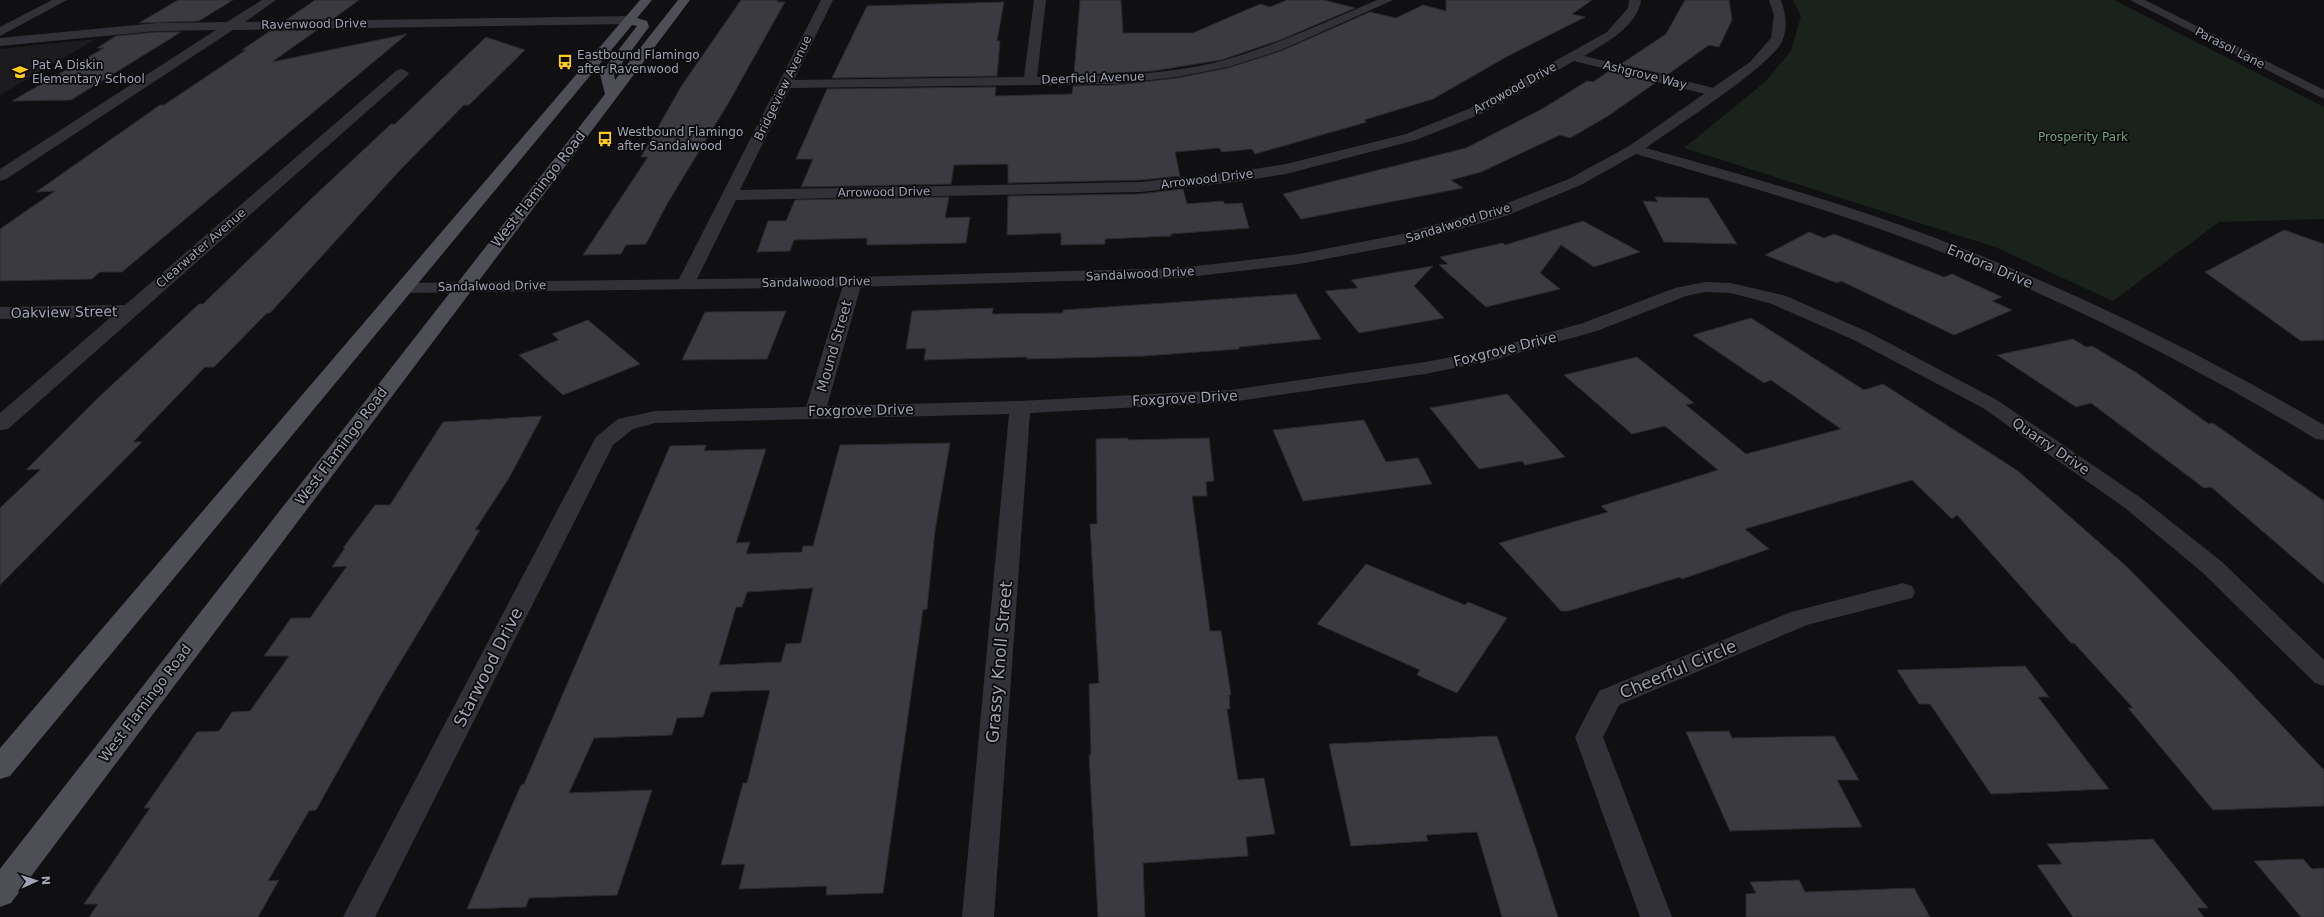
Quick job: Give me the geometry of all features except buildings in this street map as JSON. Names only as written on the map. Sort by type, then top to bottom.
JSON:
[{"type":"main road","points":[[0,768],[646,0]]},
{"type":"main road","name":"West Flamingo Road","points":[[0,893],[684,0]]},
{"type":"main road","points":[[612,94],[607,74],[643,27],[643,24],[629,20]]},
{"type":"street","points":[[0,32],[61,0]]},
{"type":"street","points":[[0,176],[270,0]]},
{"type":"street","name":"Bridgeview Avenue","points":[[686,283],[827,0]]},
{"type":"street","points":[[1030,81],[1040,0]]},
{"type":"street","name":"Deerfield Avenue","points":[[785,84],[1116,80],[1212,67],[1278,47],[1387,0]]},
{"type":"street","name":"Arrowood Drive","points":[[730,195],[1140,187],[1272,171],[1411,137],[1476,111],[1611,34],[1634,9],[1635,0]]},
{"type":"street","name":"Sandalwood Drive","points":[[403,288],[686,283],[853,282],[1180,273],[1299,259],[1404,239],[1500,212],[1575,182],[1634,149],[1717,93],[1755,65],[1777,39],[1780,15],[1775,0]]},
{"type":"street","name":"Parasol Lane","points":[[2136,0],[2324,95]]},
{"type":"street","name":"Ravenwood Drive","points":[[0,42],[157,27],[629,20]]},
{"type":"street","name":"Ashgrove Way","points":[[1573,56],[1717,93]]},
{"type":"street","name":"Clearwater Avenue","points":[[0,424],[402,73]]},
{"type":"street","name":"Endora Drive","points":[[1634,149],[1813,201],[1946,247],[2082,306],[2184,355],[2272,402],[2324,434]]},
{"type":"street","name":"Mound Street","points":[[815,411],[853,282]]},
{"type":"street","name":"Foxgrove Drive","points":[[626,424],[655,417],[815,411],[1020,407],[1231,396],[1425,368],[1486,356],[1590,327],[1681,292],[1705,288],[1731,288]]},
{"type":"street","name":"Quarry Drive","points":[[1731,288],[1779,300],[1861,336],[1990,404],[2133,503],[2212,567],[2324,676]]},
{"type":"street","name":"Oakview Street","points":[[0,314],[129,311]]},
{"type":"street","name":"Grassy Knoll Street","points":[[978,917],[1020,407]]},
{"type":"street","name":"Starwood Drive","points":[[359,917],[604,442],[626,424]]},
{"type":"street","name":"Cheerful Circle","points":[[1656,917],[1589,737],[1609,698],[1800,618],[1903,592]]},
{"type":"shaded area","name":"Pat A Diskin Elementary School","points":[[96,39],[0,95],[0,49]]},
{"type":"green space","name":"Prosperity Park","points":[[1793,0],[2114,0],[2324,107],[2324,219],[2219,222],[2113,301],[1995,247],[1684,148],[1765,82],[1791,51],[1801,16]]},
{"type":"place","name":"Eastbound Flamingo after Ravenwood","points":[[565,62]]},
{"type":"place","name":"Pat A Diskin Elementary School","points":[[20,72]]},
{"type":"place","name":"Westbound Flamingo after Sandalwood","points":[[605,139]]}]
